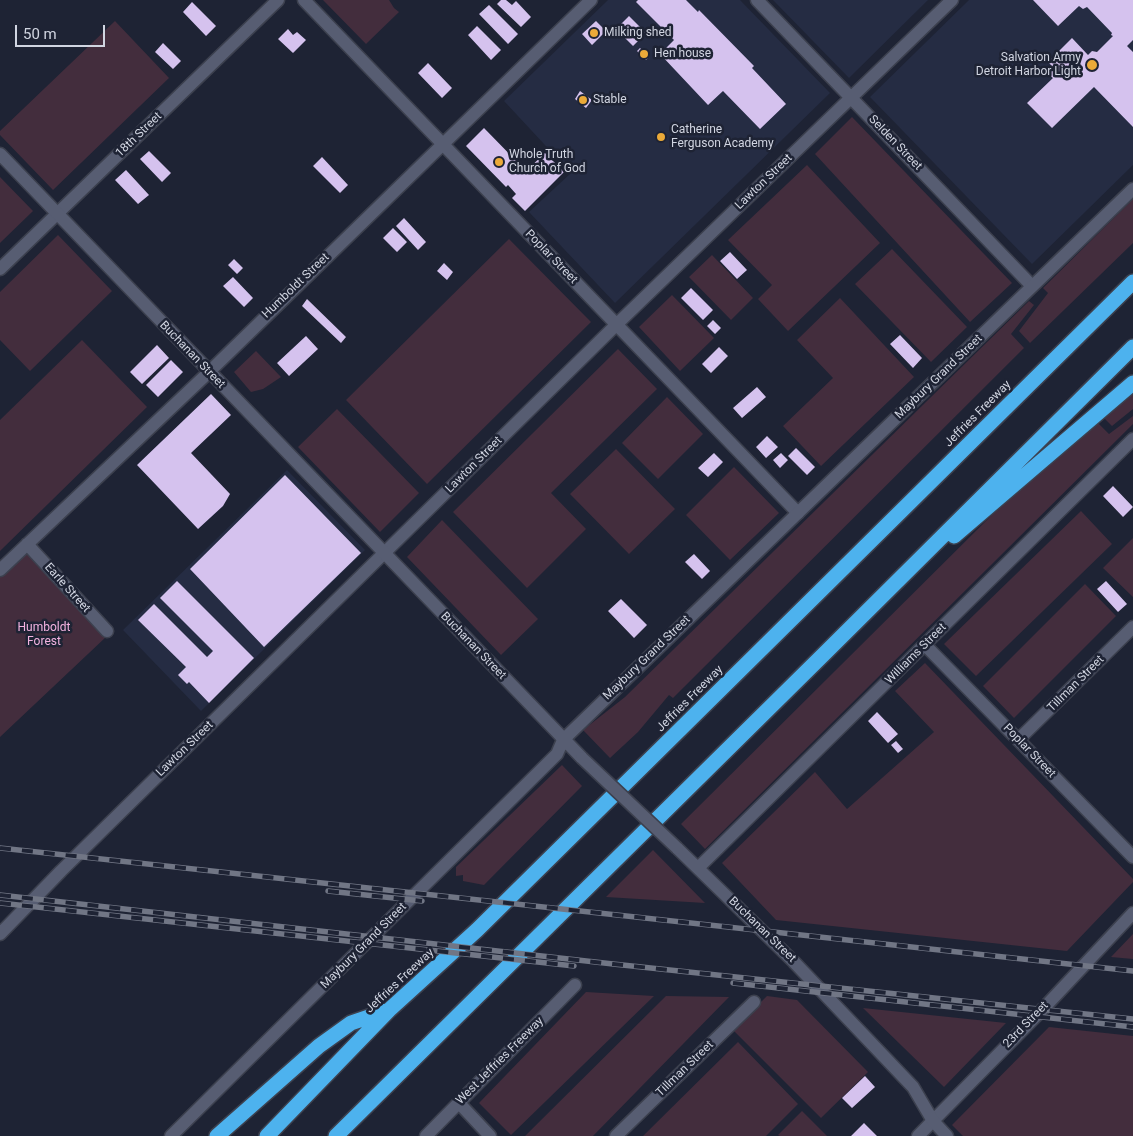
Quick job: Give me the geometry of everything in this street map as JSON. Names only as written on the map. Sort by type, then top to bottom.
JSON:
[{"type":"highway","points":[[1096,318],[1133,274]]},
{"type":"highway","name":"Jeffries Freeway","points":[[267,1136],[389,1010],[477,930],[1133,282]]},
{"type":"highway","points":[[336,1136],[1133,346]]},
{"type":"highway","points":[[858,619],[1133,383]]},
{"type":"highway","points":[[217,1136],[319,1046],[351,1023],[389,1010]]},
{"type":"highway","points":[[340,1136],[353,1119]]},
{"type":"street","name":"18th Street","points":[[0,269],[278,0]]},
{"type":"street","name":"Poplar Street","points":[[304,0],[798,513]]},
{"type":"street","name":"Humboldt Street","points":[[0,570],[209,372],[442,143],[591,0]]},
{"type":"street","name":"Selden Street","points":[[757,0],[1032,286]]},
{"type":"street","name":"Lawton Street","points":[[0,934],[61,871],[616,324],[952,0]]},
{"type":"street","name":"Buchanan Street","points":[[0,154],[563,740],[794,962],[913,1087],[933,1121],[947,1136]]},
{"type":"street","name":"Maybury Grand Street","points":[[171,1136],[557,754],[563,740],[1133,189]]},
{"type":"street","name":"Williams Street","points":[[698,868],[1133,439]]},
{"type":"street","name":"Earle Street","points":[[27,544],[107,631]]},
{"type":"street","name":"Tillman Street","points":[[1018,740],[1133,627]]},
{"type":"street","name":"Poplar Street","points":[[925,645],[1133,858]]},
{"type":"street","name":"23rd Street","points":[[918,1136],[1042,1010],[1133,913]]},
{"type":"street","name":"West Jeffries Freeway","points":[[426,1136],[575,985]]},
{"type":"street","name":"Tillman Street","points":[[616,1136],[754,1002]]},
{"type":"street","points":[[459,1103],[490,1136]]},
{"type":"shaded area","name":"Catherine Ferguson Academy","points":[[608,0],[740,0],[830,93],[615,303],[529,212],[571,173],[504,101]]},
{"type":"shaded area","points":[[773,0],[928,0],[849,78]]},
{"type":"shaded area","points":[[969,0],[1133,0],[1133,165],[1032,264],[870,97]]},
{"type":"shaded area","points":[[287,470],[365,550],[201,711],[123,630]]},
{"type":"green space","points":[[323,0],[389,0],[399,12],[366,44]]},
{"type":"green space","points":[[115,21],[169,78],[53,190],[0,135],[0,131]]},
{"type":"green space","points":[[852,117],[1012,283],[970,322],[815,154]]},
{"type":"green space","points":[[807,165],[880,243],[788,331],[758,299],[772,285],[728,240]]},
{"type":"green space","points":[[0,177],[33,211],[0,243]]},
{"type":"green space","points":[[1133,199],[1133,243],[1030,343],[1019,331],[1048,293],[1043,288]]},
{"type":"green space","points":[[58,235],[112,291],[30,371],[0,340],[0,292]]},
{"type":"green space","points":[[509,239],[591,322],[427,484],[346,400]]},
{"type":"green space","points":[[892,249],[967,327],[931,362],[855,284]]},
{"type":"green space","points":[[712,255],[753,298],[731,320],[689,277]]},
{"type":"green space","points":[[672,295],[714,338],[680,371],[639,327]]},
{"type":"green space","points":[[840,298],[914,377],[821,466],[783,426],[833,378],[797,340]]},
{"type":"green space","points":[[1029,301],[1034,305],[1011,334],[1024,348],[673,698],[669,695],[638,732],[610,758],[583,730],[625,697]]},
{"type":"green space","points":[[82,340],[147,407],[0,551],[0,420]]},
{"type":"green space","points":[[618,349],[657,389],[551,493],[586,529],[527,588],[453,512]]},
{"type":"green space","points":[[256,351],[281,377],[263,389],[251,392],[234,372]]},
{"type":"green space","points":[[1133,390],[1133,409],[1112,426],[1102,416]]},
{"type":"green space","points":[[667,397],[703,434],[658,479],[622,443]]},
{"type":"green space","points":[[337,409],[419,493],[380,532],[298,447]]},
{"type":"green space","points":[[1133,416],[1133,424],[705,849],[681,824],[1000,507],[1053,458],[1096,421],[1109,434]]},
{"type":"green space","points":[[616,449],[675,509],[629,554],[570,494]]},
{"type":"green space","points":[[734,467],[779,513],[730,560],[686,515]]},
{"type":"green space","points":[[1081,511],[1112,544],[976,676],[944,644]]},
{"type":"green space","points":[[442,520],[538,619],[501,655],[407,557]]},
{"type":"green space","points":[[1133,538],[1133,597],[1103,568]]},
{"type":"green space","name":"Humboldt Forest","points":[[26,551],[106,637],[0,737],[0,576]]},
{"type":"green space","points":[[1085,584],[1116,616],[1014,718],[983,686]]},
{"type":"green space","points":[[925,663],[1133,879],[1133,882],[1067,951],[776,920],[722,863],[815,772],[847,809],[934,732],[895,691]]},
{"type":"green space","points":[[562,765],[582,786],[484,885],[463,881],[463,875],[456,876],[456,867]]},
{"type":"green space","points":[[653,850],[705,903],[606,897]]},
{"type":"green space","points":[[1133,934],[1133,959],[1111,957]]},
{"type":"green space","points":[[586,992],[654,996],[511,1135],[479,1103]]},
{"type":"green space","points":[[666,996],[729,997],[593,1136],[525,1136]]},
{"type":"green space","points":[[767,996],[797,1000],[868,1072],[821,1118],[733,1030]]},
{"type":"green space","points":[[863,1008],[1006,1023],[944,1087]]},
{"type":"green space","points":[[1049,1027],[1133,1036],[1133,1136],[963,1136],[952,1125]]},
{"type":"green space","points":[[738,1042],[798,1104],[766,1136],[643,1136]]},
{"type":"green space","points":[[802,1111],[827,1136],[778,1135]]},
{"type":"building","points":[[501,0],[506,0],[512,5],[516,1],[531,17],[521,27],[497,4]]},
{"type":"building","points":[[638,0],[686,0],[698,12],[699,10],[754,66],[752,68],[786,104],[760,129],[723,91],[708,105],[660,54],[674,40],[636,2]]},
{"type":"building","name":"Salvation Army Detroit Harbor Light","points":[[1033,0],[1133,0],[1133,40],[1127,46],[1133,52],[1133,127],[1094,87],[1052,128],[1027,103],[1053,78],[1047,73],[1053,67],[1048,62],[1072,38],[1088,55],[1092,51],[1097,52],[1113,36],[1087,7],[1083,9],[1079,6],[1058,26]]},
{"type":"building","points":[[192,2],[216,26],[206,36],[183,12]]},
{"type":"building","points":[[489,5],[518,34],[508,44],[479,14]]},
{"type":"building","points":[[629,16],[646,33],[633,46],[616,29]]},
{"type":"building","name":"Milking shed","points":[[596,21],[606,31],[592,45],[582,34]]},
{"type":"building","points":[[477,26],[501,50],[491,60],[468,35]]},
{"type":"building","points":[[288,29],[293,35],[297,32],[306,40],[293,53],[278,39]]},
{"type":"building","points":[[163,43],[181,61],[173,69],[155,52]]},
{"type":"building","name":"Hen house","points":[[640,48],[643,51],[645,49],[649,53],[646,56],[648,58],[646,60],[637,51]]},
{"type":"building","points":[[428,63],[452,88],[442,98],[418,73]]},
{"type":"building","name":"Stable","points":[[580,91],[592,100],[586,108],[575,99]]},
{"type":"building","name":"Whole Truth Church of God","points":[[484,128],[526,171],[545,153],[564,172],[525,211],[512,198],[516,194],[508,185],[506,187],[466,146]]},
{"type":"building","points":[[149,151],[171,173],[162,182],[140,159]]},
{"type":"building","points":[[322,157],[348,185],[340,193],[313,166]]},
{"type":"building","points":[[126,170],[149,195],[138,204],[115,180]]},
{"type":"building","points":[[404,218],[426,242],[418,250],[396,226]]},
{"type":"building","points":[[393,228],[407,242],[397,252],[383,238]]},
{"type":"building","points":[[730,252],[747,270],[737,279],[720,261]]},
{"type":"building","points":[[234,259],[243,268],[237,274],[228,265]]},
{"type":"building","points":[[444,263],[453,272],[447,280],[437,271]]},
{"type":"building","points":[[233,277],[253,298],[244,307],[223,286]]},
{"type":"building","points":[[691,288],[713,310],[703,320],[681,298]]},
{"type":"building","points":[[307,299],[346,337],[341,343],[302,306]]},
{"type":"building","points":[[713,320],[721,328],[715,334],[707,326]]},
{"type":"building","points":[[900,335],[922,358],[913,368],[890,344]]},
{"type":"building","points":[[306,336],[318,349],[289,376],[277,363]]},
{"type":"building","points":[[157,345],[169,358],[142,384],[130,372]]},
{"type":"building","points":[[719,347],[728,356],[711,373],[702,364]]},
{"type":"building","points":[[171,360],[183,372],[158,397],[146,385]]},
{"type":"building","points":[[757,387],[766,397],[742,418],[733,408]]},
{"type":"building","points":[[211,394],[231,415],[191,453],[230,494],[223,506],[198,529],[137,465]]},
{"type":"building","points":[[767,436],[778,447],[766,458],[756,447]]},
{"type":"building","points":[[796,448],[815,467],[807,475],[788,456]]},
{"type":"building","points":[[714,453],[723,462],[708,477],[698,468]]},
{"type":"building","points":[[781,453],[788,460],[780,468],[773,460]]},
{"type":"building","points":[[285,475],[361,553],[264,647],[190,569]]},
{"type":"building","points":[[1113,486],[1133,507],[1123,517],[1103,496]]},
{"type":"building","points":[[694,554],[710,571],[702,579],[685,562]]},
{"type":"building","points":[[177,581],[254,658],[209,703],[189,682],[187,684],[178,675],[186,667],[138,620],[154,604],[207,657],[213,651],[160,598]]},
{"type":"building","points":[[1106,581],[1127,604],[1118,612],[1097,589]]},
{"type":"building","points":[[621,599],[647,625],[634,638],[608,611]]},
{"type":"building","points":[[877,712],[898,734],[888,743],[868,721]]},
{"type":"building","points":[[896,741],[903,749],[898,753],[891,745]]},
{"type":"building","points":[[865,1076],[875,1087],[852,1108],[842,1098]]},
{"type":"building","points":[[864,1123],[877,1136],[851,1136]]},
{"type":"railway","points":[[0,848],[1133,971]]},
{"type":"railway","points":[[328,891],[422,901]]},
{"type":"railway","points":[[0,895],[613,964],[1133,1019]]},
{"type":"railway","points":[[0,903],[574,966]]},
{"type":"railway","points":[[733,983],[1133,1027]]},
{"type":"place","name":"Milking shed","points":[[594,33]]},
{"type":"place","name":"Hen house","points":[[644,54]]},
{"type":"place","name":"Salvation Army Detroit Harbor Light","points":[[1092,65]]},
{"type":"place","name":"Stable","points":[[583,100]]},
{"type":"place","name":"Catherine Ferguson Academy","points":[[661,137]]},
{"type":"place","name":"Whole Truth Church of God","points":[[499,162]]}]
